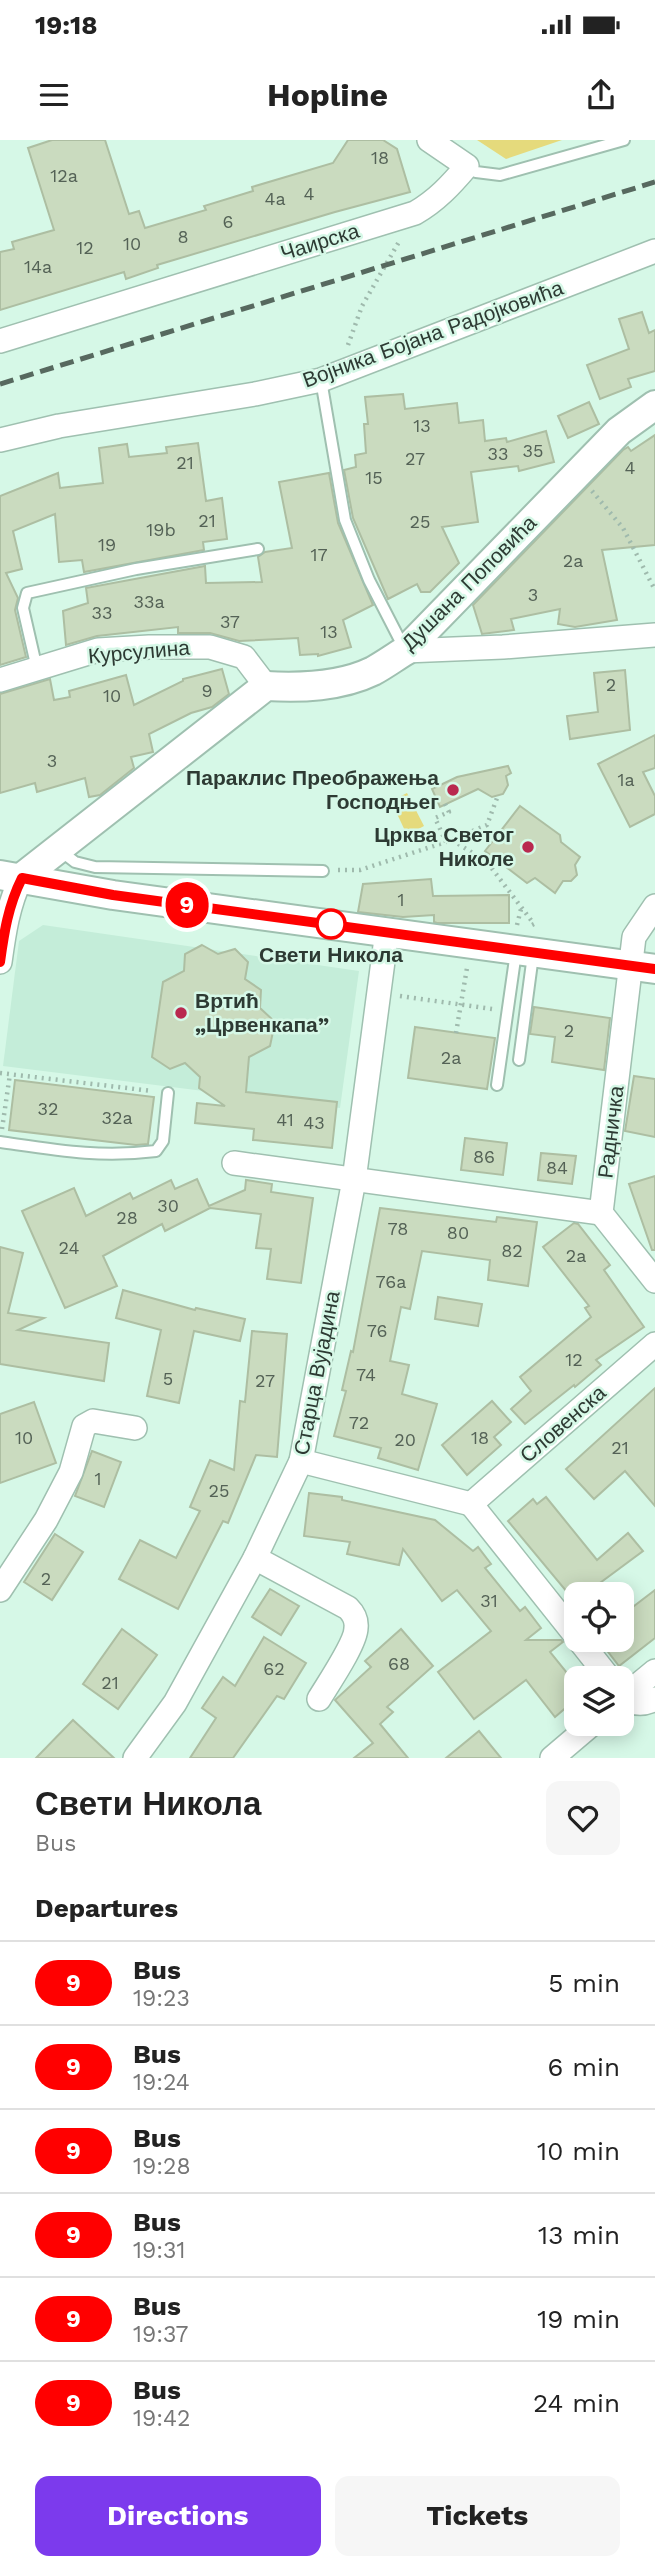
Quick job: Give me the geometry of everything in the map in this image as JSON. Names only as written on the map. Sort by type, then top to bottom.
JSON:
[{"type":"street","points":[[429,140],[467,166]]},
{"type":"street","name":"Чаирска","points":[[0,341],[415,213],[447,190],[467,166]]},
{"type":"street","name":"Војника Бојана Радојковића","points":[[0,440],[59,426],[255,394],[321,380],[655,251]]},
{"type":"street","name":"Душана Поповића","points":[[266,686],[309,688],[358,676],[373,671],[405,651],[619,431],[655,405]]},
{"type":"street","points":[[405,651],[503,647],[655,635]]},
{"type":"street","name":"Курсулина","points":[[0,680],[98,650],[149,646],[210,647],[244,657],[266,686]]},
{"type":"street","points":[[11,877],[58,849],[266,686]]},
{"type":"street","points":[[11,877],[113,895],[643,967]]},
{"type":"street","points":[[0,962],[10,908],[11,877]]},
{"type":"street","name":"Радничка","points":[[601,1213],[643,967],[634,937],[655,907]]},
{"type":"street","name":"Старца Вујадина","points":[[135,1758],[175,1703],[255,1558],[301,1461],[354,1180],[387,931]]},
{"type":"street","points":[[234,1163],[601,1213],[655,1281]]},
{"type":"street","name":"Словенска","points":[[471,1504],[655,1344]]},
{"type":"street","points":[[0,1590],[46,1520],[71,1472],[84,1426],[93,1421],[135,1428]]},
{"type":"street","points":[[301,1461],[471,1504],[564,1622]]},
{"type":"street","points":[[255,1558],[353,1613],[356,1621],[355,1635],[319,1699]]},
{"type":"street","points":[[588,1652],[599,1666]]},
{"type":"street","points":[[634,1687],[655,1671]]},
{"type":"street","points":[[634,1702],[645,1704],[655,1699]]},
{"type":"street","points":[[552,1758],[578,1736]]},
{"type":"lane","points":[[467,166],[476,172],[500,175],[624,140]]},
{"type":"lane","points":[[321,380],[345,520],[369,580],[405,651]]},
{"type":"lane","points":[[37,669],[23,608],[27,593],[136,569],[258,549]]},
{"type":"lane","points":[[58,849],[75,862],[105,868],[323,871]]},
{"type":"lane","points":[[497,1085],[507,1011],[525,951]]},
{"type":"lane","points":[[519,1060],[525,951]]},
{"type":"lane","points":[[0,1142],[88,1155],[156,1151],[163,1141],[168,1093]]},
{"type":"path","points":[[362,306],[415,213]]},
{"type":"path","points":[[577,474],[623,528],[655,590]]},
{"type":"path","points":[[323,871],[360,870],[452,840],[487,825],[497,798]]},
{"type":"path","points":[[445,804],[449,812],[435,818],[446,842]]},
{"type":"path","points":[[452,840],[487,862],[534,924]]},
{"type":"path","points":[[456,1033],[467,963]]},
{"type":"path","points":[[379,993],[507,1011]]},
{"type":"path","points":[[0,1073],[142,1090]]},
{"type":"path","points":[[0,1142],[3,1103],[10,1074]]},
{"type":"shaded area","points":[[477,140],[562,140],[506,159]]},
{"type":"shaded area","points":[[407,793],[424,826],[407,835],[391,801]]},
{"type":"shaded area","name":"Вртић „Црвенкапа”","points":[[43,925],[359,971],[340,1108],[3,1066],[19,941]]},
{"type":"building","points":[[52,140],[105,140],[129,214],[139,211],[145,228],[206,210],[204,206],[253,191],[252,187],[333,163],[348,140],[383,140],[397,149],[410,192],[157,265],[158,268],[126,279],[124,272],[0,310],[0,252],[14,249],[12,242],[54,230],[28,148]]},
{"type":"building","points":[[642,312],[649,333],[655,330],[655,371],[628,379],[631,387],[600,399],[587,365],[629,349],[619,319]]},
{"type":"building","points":[[403,394],[405,409],[457,403],[459,423],[483,420],[485,441],[506,438],[507,442],[546,431],[554,462],[519,471],[518,466],[471,472],[478,522],[442,527],[459,563],[430,592],[421,592],[417,584],[388,599],[353,518],[344,470],[356,467],[355,455],[366,453],[364,424],[368,424],[365,397]]},
{"type":"building","points":[[589,402],[599,424],[568,438],[558,416]]},
{"type":"building","points":[[655,435],[655,545],[602,550],[617,620],[575,627],[558,624],[560,609],[511,619],[514,630],[482,634],[473,605],[623,450],[628,447],[631,451]]},
{"type":"building","points":[[198,443],[206,501],[222,498],[227,539],[203,542],[204,550],[84,572],[82,560],[59,562],[55,514],[13,531],[22,569],[6,573],[18,598],[15,610],[26,657],[0,665],[0,496],[58,473],[60,488],[103,483],[99,448],[127,444],[129,457],[167,453],[166,447]]},
{"type":"building","points":[[329,473],[338,523],[373,605],[343,620],[351,647],[318,656],[300,655],[298,638],[239,641],[210,633],[178,633],[178,627],[97,636],[66,645],[63,611],[88,603],[86,588],[205,566],[206,583],[262,582],[258,557],[265,552],[292,548],[279,482]]},
{"type":"building","points":[[222,669],[229,694],[212,707],[191,713],[149,734],[153,752],[131,757],[134,768],[100,795],[89,797],[85,778],[37,792],[35,783],[0,793],[0,694],[50,679],[54,700],[70,697],[69,691],[126,675],[134,705],[183,679]]},
{"type":"building","points":[[625,670],[630,730],[570,739],[567,716],[598,712],[594,673]]},
{"type":"building","points":[[655,735],[655,768],[643,772],[655,796],[655,814],[630,827],[598,764]]},
{"type":"building","points":[[508,766],[511,773],[506,776],[508,785],[503,794],[492,797],[478,789],[440,807],[432,789],[457,777]]},
{"type":"building","name":"Црква Светог Николе","points":[[520,806],[560,835],[561,842],[580,857],[575,865],[577,875],[571,881],[563,881],[555,893],[535,878],[527,883],[485,851]]},
{"type":"building","points":[[431,879],[433,896],[509,895],[509,923],[437,923],[434,922],[434,915],[403,917],[358,912],[363,884]]},
{"type":"building","points":[[202,945],[218,954],[235,949],[248,962],[245,979],[261,990],[260,1008],[275,1022],[270,1046],[249,1057],[246,1092],[337,1102],[332,1148],[253,1140],[254,1129],[195,1123],[197,1103],[225,1106],[199,1088],[200,1077],[185,1063],[170,1069],[152,1057],[163,982],[184,971],[185,954]]},
{"type":"building","points":[[534,1007],[610,1018],[604,1070],[552,1062],[555,1037],[530,1034]]},
{"type":"building","points":[[415,1027],[495,1038],[487,1089],[408,1078]]},
{"type":"building","points":[[634,1076],[655,1079],[655,1137],[625,1131]]},
{"type":"building","points":[[15,1080],[154,1097],[148,1144],[136,1145],[9,1130]]},
{"type":"building","points":[[465,1138],[507,1143],[503,1175],[461,1170]]},
{"type":"building","points":[[541,1153],[576,1156],[572,1184],[538,1180]]},
{"type":"building","points":[[655,1176],[655,1250],[652,1250],[629,1184]]},
{"type":"building","points":[[197,1179],[209,1206],[245,1190],[246,1180],[272,1184],[271,1192],[313,1198],[301,1283],[267,1279],[271,1249],[256,1248],[261,1214],[210,1208],[165,1231],[162,1224],[103,1256],[117,1286],[65,1308],[22,1211],[74,1188],[86,1216],[130,1193],[133,1199],[171,1180],[175,1189]]},
{"type":"building","points":[[380,1208],[496,1222],[497,1217],[537,1222],[528,1286],[488,1280],[490,1260],[422,1251],[410,1309],[401,1307],[390,1361],[409,1365],[402,1394],[437,1404],[418,1470],[378,1458],[381,1448],[334,1436],[346,1391],[342,1390],[351,1351],[353,1352]]},
{"type":"building","points":[[574,1223],[578,1224],[610,1265],[604,1270],[644,1327],[596,1360],[601,1365],[525,1424],[511,1409],[531,1391],[520,1377],[591,1317],[585,1308],[589,1306],[543,1247]]},
{"type":"building","points":[[0,1247],[23,1253],[8,1313],[44,1318],[18,1330],[109,1343],[104,1381],[0,1364]]},
{"type":"building","points":[[123,1290],[195,1310],[196,1308],[245,1319],[240,1341],[194,1331],[179,1403],[147,1396],[161,1330],[116,1318]]},
{"type":"building","points":[[438,1297],[482,1304],[478,1326],[435,1319]]},
{"type":"building","points":[[252,1331],[287,1334],[277,1457],[256,1455],[228,1523],[223,1521],[178,1609],[119,1579],[140,1540],[176,1558],[200,1511],[190,1507],[210,1460],[234,1470],[240,1401],[245,1402]]},
{"type":"building","points":[[655,1388],[655,1506],[625,1471],[594,1499],[566,1469]]},
{"type":"building","points":[[492,1401],[511,1422],[494,1437],[501,1445],[467,1475],[442,1445]]},
{"type":"building","points":[[34,1402],[56,1463],[0,1483],[0,1414]]},
{"type":"building","points":[[92,1451],[121,1462],[104,1507],[75,1496]]},
{"type":"building","points":[[309,1493],[342,1497],[342,1500],[435,1520],[473,1551],[478,1547],[491,1564],[485,1568],[520,1611],[525,1607],[541,1628],[526,1640],[563,1642],[550,1652],[564,1669],[564,1709],[555,1717],[526,1680],[474,1719],[438,1672],[491,1631],[457,1590],[442,1601],[403,1549],[399,1565],[347,1554],[350,1542],[304,1536]]},
{"type":"building","points":[[546,1497],[597,1560],[628,1533],[643,1551],[601,1582],[564,1582],[564,1588],[508,1521],[533,1499],[537,1504]]},
{"type":"building","points":[[55,1534],[83,1552],[52,1600],[24,1582]]},
{"type":"building","points":[[270,1589],[299,1606],[281,1635],[252,1617]]},
{"type":"building","points":[[655,1590],[655,1638],[619,1666],[608,1652],[634,1652],[634,1606]]},
{"type":"building","points":[[122,1629],[157,1655],[118,1709],[83,1684]]},
{"type":"building","points":[[401,1629],[433,1666],[387,1707],[393,1712],[380,1724],[408,1758],[354,1758],[373,1743],[335,1700],[371,1667],[365,1661]]},
{"type":"building","points":[[264,1637],[306,1663],[284,1699],[277,1696],[233,1758],[190,1758],[216,1718],[202,1708],[223,1677],[235,1686]]},
{"type":"building","points":[[73,1720],[114,1758],[36,1758]]},
{"type":"building","points":[[479,1731],[501,1758],[446,1758]]},
{"type":"railway","points":[[0,384],[655,182]]},
{"type":"bus line","name":"9","points":[[0,962],[12,897],[22,878],[113,895],[655,969]]},
{"type":"place","name":"Параклис Преображења Господњег","points":[[453,790]]},
{"type":"place","name":"Црква Светог Николе","points":[[528,847]]},
{"type":"place","name":"Свети Никола","points":[[331,924]]},
{"type":"place","name":"Вртић „Црвенкапа”","points":[[181,1013]]}]
